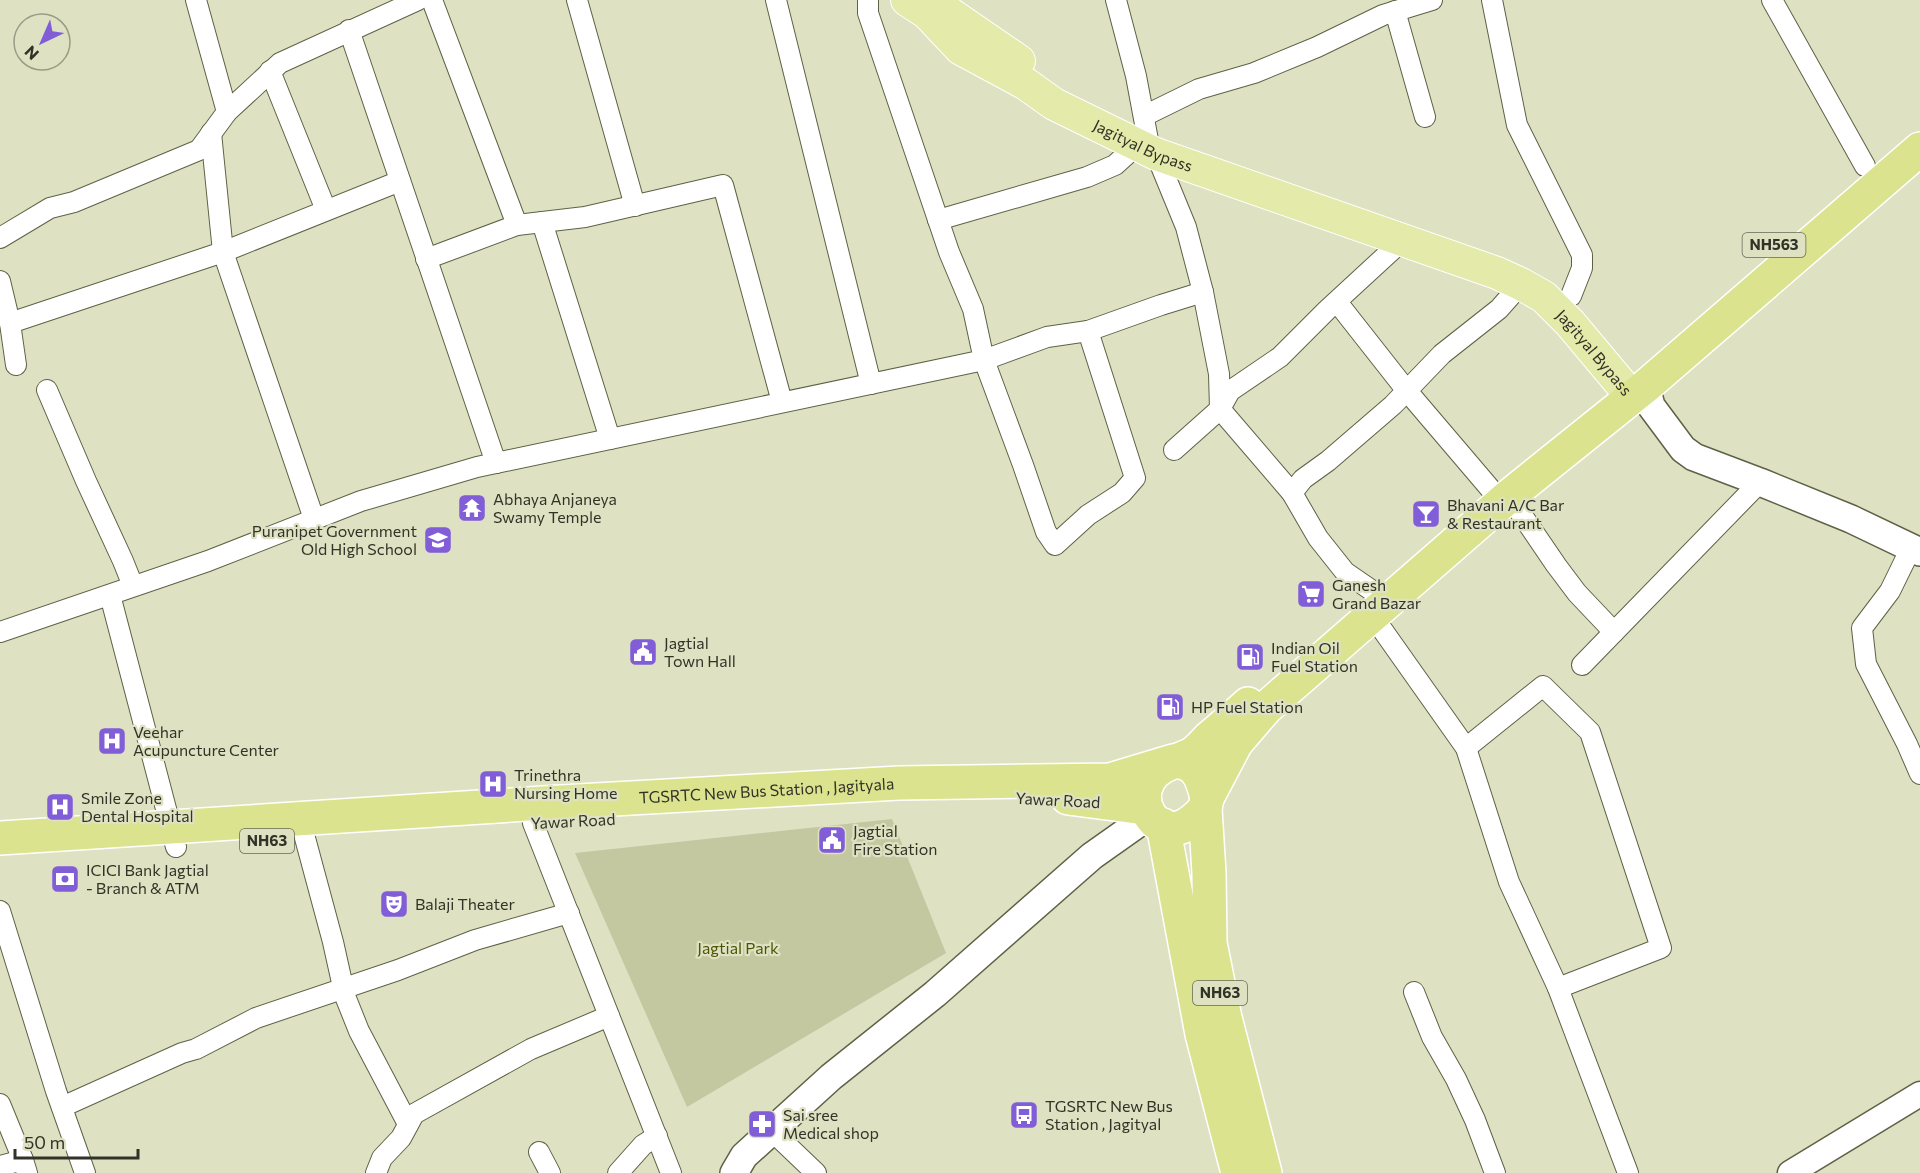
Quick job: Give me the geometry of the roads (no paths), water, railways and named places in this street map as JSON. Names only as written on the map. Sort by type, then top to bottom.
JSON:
[{"type":"highway","name":"NH563","points":[[1636,387],[1865,166],[1920,126]]},
{"type":"highway","name":"NH563","points":[[1373,604],[1252,722],[1236,743],[1195,820],[1184,826],[1173,828],[1153,816],[1144,793],[1154,773],[1173,761],[1190,755],[1373,604],[1501,494],[1636,387],[1920,149]]},
{"type":"highway","name":"TGSRTC New Bus Station , Jagityala","points":[[0,838],[174,837],[532,814],[898,783],[1110,780],[1173,761]]},
{"type":"highway","name":"NH63","points":[[1173,761],[1182,761],[1192,766],[1203,783],[1206,803],[1210,943],[1225,1018],[1265,1173]]},
{"type":"highway","name":"Yawar Road","points":[[0,858],[174,837],[305,838],[532,814],[1050,796],[1153,816]]},
{"type":"highway","name":"NH63","points":[[1153,816],[1202,1034],[1238,1173]]},
{"type":"main road","name":"Jagityal Bypass","points":[[907,0],[927,13],[961,49],[1026,84],[1054,104],[1521,284],[1545,297],[1636,387]]},
{"type":"main road","name":"Jagityal Bypass","points":[[931,0],[1060,90],[1090,105],[1146,139],[1412,223],[1526,268],[1550,281],[1571,296],[1601,328],[1636,387]]},
{"type":"main road","points":[[1636,387],[1683,449],[1694,457],[1851,519],[1915,550]]},
{"type":"main road","points":[[734,1173],[744,1156],[831,1077],[935,994],[1092,856],[1153,816]]},
{"type":"street","points":[[196,0],[227,112]]},
{"type":"street","points":[[0,238],[50,208],[74,202],[199,150],[227,112],[280,63],[418,0]]},
{"type":"street","points":[[432,0],[517,225]]},
{"type":"street","points":[[577,0],[635,206]]},
{"type":"street","points":[[776,0],[871,384]]},
{"type":"street","points":[[868,0],[868,13],[920,169],[949,252],[973,309],[984,360],[1046,532],[1054,545],[1088,515],[1122,493],[1135,478],[1088,331]]},
{"type":"street","points":[[1116,0],[1136,76],[1146,139],[1186,227],[1203,292],[1220,374],[1220,409],[1292,493],[1318,538],[1373,604],[1466,748],[1509,882],[1558,988],[1628,1173]]},
{"type":"street","points":[[938,220],[969,209],[1018,198],[1087,177],[1115,165],[1199,89],[1254,73],[1317,47],[1383,15],[1432,0]]},
{"type":"street","points":[[1492,0],[1517,125],[1582,255],[1582,268],[1571,296]]},
{"type":"street","points":[[1772,0],[1865,166]]},
{"type":"street","points":[[1395,11],[1425,117]]},
{"type":"street","points":[[349,30],[496,463]]},
{"type":"street","points":[[270,71],[326,210]]},
{"type":"street","points":[[211,133],[223,252],[314,519]]},
{"type":"street","points":[[10,323],[223,252],[400,181]]},
{"type":"street","points":[[426,259],[517,225],[585,217],[723,185],[782,402]]},
{"type":"street","points":[[542,222],[610,439]]},
{"type":"street","points":[[1174,450],[1220,409],[1230,391],[1280,357],[1326,310],[1403,240]]},
{"type":"street","points":[[0,281],[10,323],[16,365]]},
{"type":"street","points":[[1292,493],[1303,479],[1328,461],[1407,391],[1442,354],[1499,309],[1521,284]]},
{"type":"street","points":[[0,632],[208,561],[362,501],[496,463],[984,360],[1047,337],[1088,331],[1203,292]]},
{"type":"street","points":[[1337,302],[1407,391],[1501,494],[1577,593],[1614,632]]},
{"type":"street","points":[[46,390],[133,586]]},
{"type":"street","points":[[1582,664],[1760,482]]},
{"type":"street","points":[[1915,550],[1890,591],[1862,628],[1866,664],[1920,774]]},
{"type":"street","points":[[110,595],[174,837]]},
{"type":"street","points":[[1466,748],[1543,686],[1590,732],[1661,948],[1558,988]]},
{"type":"street","points":[[532,814],[671,1173]]},
{"type":"street","points":[[305,838],[343,989],[359,1031],[408,1124]]},
{"type":"street","points":[[0,911],[85,1173]]},
{"type":"street","points":[[62,1107],[182,1053],[196,1049],[256,1018],[343,989],[475,940],[569,913]]},
{"type":"street","points":[[1414,992],[1432,1037],[1456,1079],[1475,1120],[1495,1173]]},
{"type":"street","points":[[376,1173],[382,1158],[402,1138],[414,1114],[531,1049],[609,1016]]},
{"type":"street","points":[[1790,1173],[1840,1145],[1920,1094]]},
{"type":"street","points":[[0,1104],[25,1166],[0,1166]]},
{"type":"street","points":[[1813,1173],[1920,1108]]},
{"type":"street","points":[[772,1131],[816,1173]]},
{"type":"street","points":[[618,1173],[643,1145],[657,1136]]},
{"type":"street","points":[[539,1152],[550,1173]]},
{"type":"place","name":"Abhaya Anjaneya Swamy Temple","points":[[472,508]]},
{"type":"place","name":"Bhavani A/C Bar & Restaurant","points":[[1426,514]]},
{"type":"place","name":"Puranipet Government Old High School","points":[[438,540]]},
{"type":"place","name":"Ganesh Grand Bazar","points":[[1311,594]]},
{"type":"place","name":"Jagtial Town Hall","points":[[643,652]]},
{"type":"place","name":"Indian Oil Fuel Station","points":[[1250,657]]},
{"type":"place","name":"HP Fuel Station","points":[[1170,707]]},
{"type":"place","name":"Veehar Acupuncture Center","points":[[112,741]]},
{"type":"place","name":"Trinethra Nursing Home","points":[[493,784]]},
{"type":"place","name":"Smile Zone Dental Hospital","points":[[60,807]]},
{"type":"place","name":"Jagtial Fire Station","points":[[832,840]]},
{"type":"place","name":"ICICI Bank Jagtial - Branch & ATM","points":[[65,879]]},
{"type":"place","name":"Balaji Theater","points":[[394,904]]},
{"type":"place","name":"TGSRTC New Bus Station , Jagityal","points":[[1024,1115]]},
{"type":"place","name":"Sai sree Medical shop","points":[[762,1124]]},
{"type":"park label","name":"Jagtial Park","points":[[738,948]]}]
